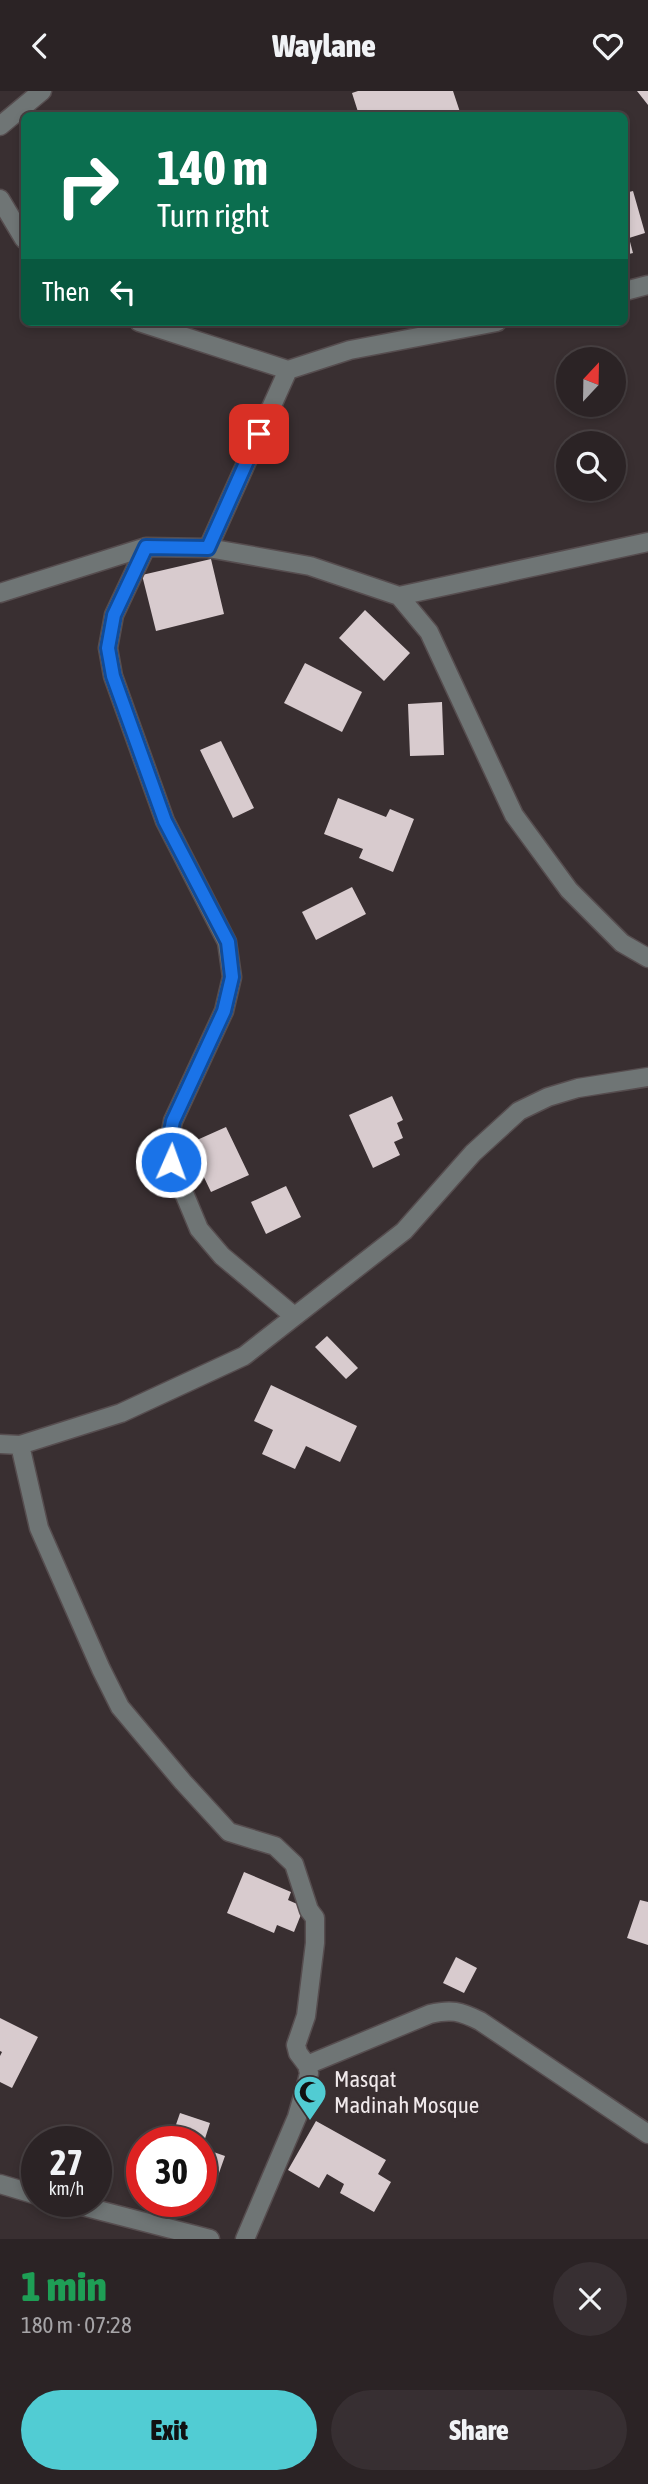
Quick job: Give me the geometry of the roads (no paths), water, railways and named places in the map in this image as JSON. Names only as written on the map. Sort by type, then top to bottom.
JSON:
[{"type":"street","points":[[0,126],[42,91]]},
{"type":"street","points":[[0,199],[21,234]]},
{"type":"street","points":[[628,290],[648,285]]},
{"type":"street","points":[[151,326],[288,370],[350,350],[476,326]]},
{"type":"street","points":[[208,548],[288,370]]},
{"type":"street","points":[[0,593],[146,547],[208,548],[310,566],[399,596],[648,542]]},
{"type":"street","points":[[146,547],[114,615],[108,648],[113,676],[165,821],[228,942],[232,977],[224,1011],[173,1121],[169,1141],[171,1162],[200,1229],[222,1256],[294,1316]]},
{"type":"street","points":[[399,596],[429,632],[514,815],[569,890],[622,943],[648,958]]},
{"type":"street","points":[[0,1444],[20,1445],[121,1413],[244,1356],[404,1231],[473,1153],[519,1111],[548,1097],[578,1088],[648,1077]]},
{"type":"street","points":[[20,1445],[39,1528],[120,1707],[229,1832],[275,1846],[294,1864],[309,1910],[315,1918],[315,1943],[306,2016],[296,2045],[309,2073],[297,2117],[244,2239]]},
{"type":"street","points":[[307,2065],[430,2014],[448,2010],[465,2013],[648,2134]]},
{"type":"street","points":[[0,2184],[21,2190]]},
{"type":"street","points":[[112,2216],[177,2235],[210,2239]]},
{"type":"place","name":"Masqat Madinah Mosque","points":[[310,2122]]}]
